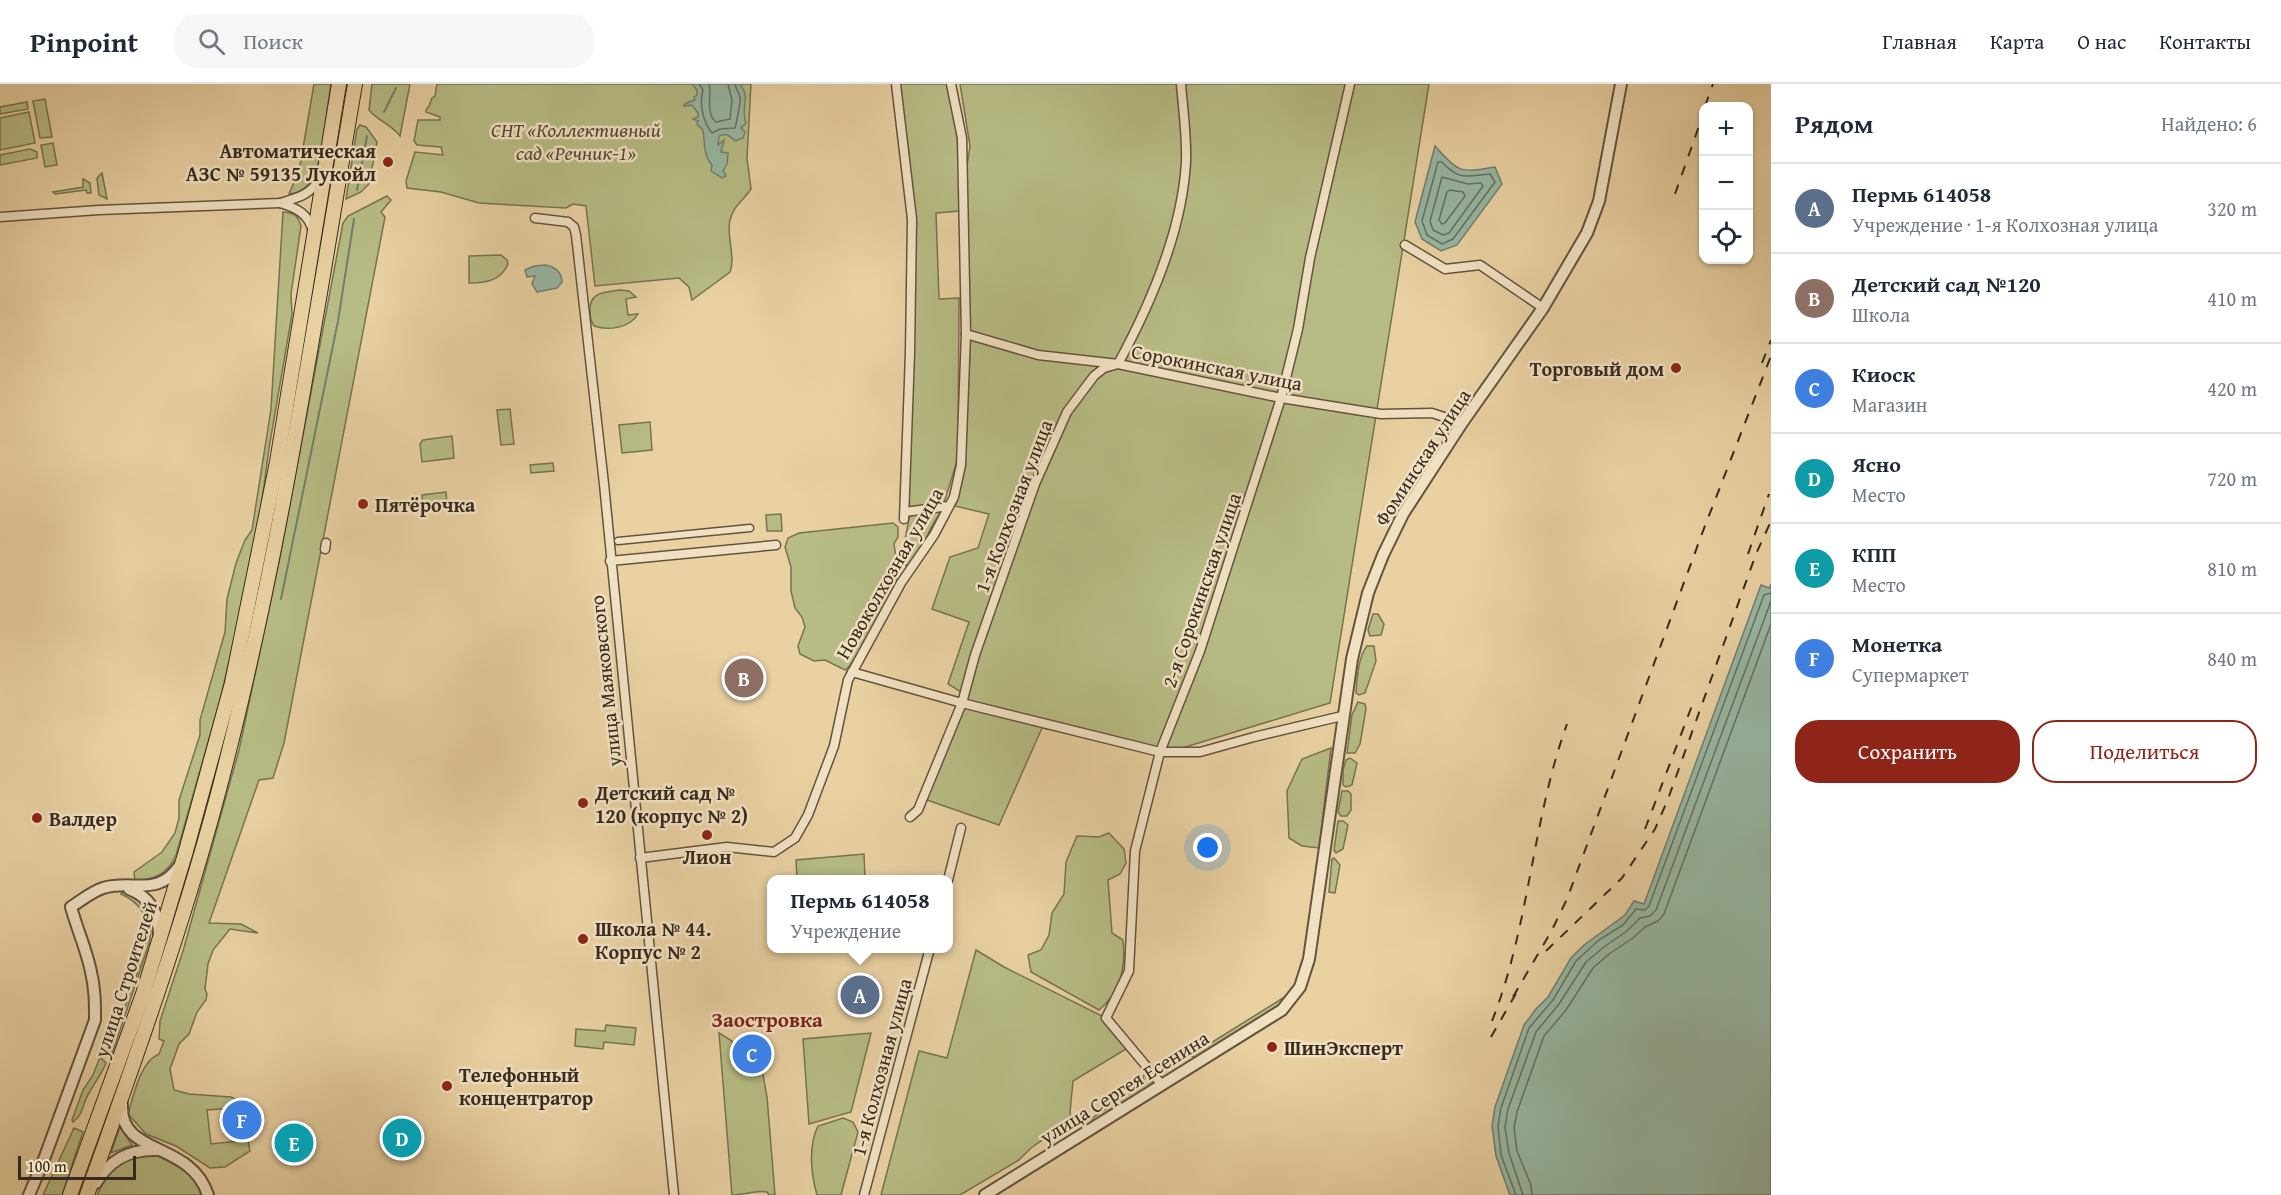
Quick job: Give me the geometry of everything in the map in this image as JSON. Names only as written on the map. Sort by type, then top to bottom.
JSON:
[{"type":"main road","name":"улица Строителей","points":[[70,1195],[158,949],[243,636],[314,246],[339,84]]},
{"type":"main road","name":"улица Строителей","points":[[88,1195],[169,960],[216,800],[276,539],[355,84]]},
{"type":"street","name":"Новоколхозная улица","points":[[896,84],[912,219],[904,515],[949,507]]},
{"type":"street","name":"Новоколхозная улица","points":[[640,858],[727,847],[774,852],[795,838],[808,815],[834,746],[848,680],[901,584],[934,535],[949,507],[961,465],[966,334],[962,138],[951,84]]},
{"type":"street","points":[[1118,364],[1141,321],[1168,252],[1182,190],[1186,161],[1181,84]]},
{"type":"street","name":"2-я Сорокинская улица","points":[[1162,1085],[1106,1018],[1129,971],[1135,851],[1160,752],[1200,651],[1281,398],[1350,84]]},
{"type":"street","name":"Фоминская улица","points":[[1281,1010],[1299,987],[1309,959],[1342,716],[1360,619],[1374,574],[1403,514],[1462,423],[1543,308],[1569,266],[1594,217],[1621,84]]},
{"type":"street","points":[[0,217],[99,210],[280,203],[309,192],[319,181],[326,160]]},
{"type":"street","points":[[280,203],[296,208],[306,216],[312,230],[314,246]]},
{"type":"street","name":"улица Маяковского","points":[[535,219],[566,221],[574,227],[603,477],[674,1195]]},
{"type":"street","points":[[1405,245],[1445,269],[1480,265],[1543,308]]},
{"type":"street","name":"Сорокинская улица","points":[[966,334],[1038,355],[1118,364],[1281,398],[1381,414],[1432,413],[1462,423]]},
{"type":"street","name":"1-я Колхозная улица","points":[[910,817],[918,810],[962,703],[975,655],[1035,484],[1067,412],[1095,376],[1104,368],[1118,364]]},
{"type":"street","points":[[618,541],[750,528]]},
{"type":"street","points":[[610,561],[776,545]]},
{"type":"street","points":[[852,672],[962,703],[1160,752],[1200,753],[1254,737],[1342,716]]},
{"type":"street","points":[[949,875],[961,828]]},
{"type":"street","points":[[28,1195],[43,1162],[95,1020],[95,996],[91,969],[71,907],[88,895],[104,888],[146,887],[165,880],[178,868],[186,851]]},
{"type":"street","points":[[123,886],[143,897],[154,909],[159,928],[158,949]]},
{"type":"street","name":"1-я Колхозная улица","points":[[864,1195],[929,953]]},
{"type":"street","name":"улица Сергея Есенина","points":[[985,1195],[1281,1010]]},
{"type":"street","points":[[124,1092],[121,1113],[125,1126],[142,1142],[180,1158],[193,1169],[208,1195]]},
{"type":"street","points":[[88,1195],[103,1172],[119,1158],[137,1151],[164,1151]]},
{"type":"green space","points":[[314,84],[331,84],[319,162],[307,186],[299,192],[289,194],[299,171]]},
{"type":"green space","points":[[372,84],[410,84],[400,136],[369,110]]},
{"type":"green space","name":"СНТ «Коллективный сад «Речник-1»","points":[[437,84],[751,84],[747,158],[751,189],[731,215],[729,233],[732,266],[730,272],[692,300],[689,287],[679,278],[595,286],[586,206],[573,204],[566,208],[479,203],[441,192],[407,188],[406,181],[415,152],[443,155],[441,147],[417,145],[414,141],[418,120],[440,120],[440,117],[426,112],[435,96]]},
{"type":"green space","points":[[898,84],[949,84],[959,151],[959,211],[936,213],[939,299],[959,298],[958,458],[944,503],[909,508],[914,230],[909,153]]},
{"type":"green space","points":[[960,84],[1429,84],[1330,703],[1169,752],[1042,728],[999,825],[927,800],[963,693],[948,684],[969,622],[932,609],[950,557],[978,548],[989,514],[955,506],[963,473],[970,342],[966,173],[970,146]]},
{"type":"green space","points":[[45,99],[52,137],[40,138],[33,101]]},
{"type":"green space","points":[[27,102],[28,109],[0,114],[0,107]]},
{"type":"green space","points":[[29,112],[35,143],[0,150],[0,118]]},
{"type":"green space","points":[[360,125],[366,127],[377,142],[369,184],[361,192],[346,199],[357,129]]},
{"type":"green space","points":[[53,143],[57,165],[45,167],[41,145]]},
{"type":"green space","points":[[30,149],[37,152],[37,158],[0,165],[0,155]]},
{"type":"green space","points":[[102,173],[107,199],[99,195],[97,178]]},
{"type":"green space","points":[[83,179],[90,183],[91,193],[87,193],[86,190],[55,194],[53,192],[83,187]]},
{"type":"green space","points":[[387,196],[391,200],[381,212],[385,217],[284,743],[273,778],[259,780],[209,923],[241,924],[258,933],[230,929],[213,950],[208,964],[206,1000],[197,1012],[189,1034],[179,1044],[170,1069],[174,1090],[189,1094],[231,1097],[251,1107],[207,1110],[211,1144],[248,1140],[250,1151],[225,1167],[210,1168],[176,1146],[146,1134],[129,1115],[129,1111],[143,1070],[147,1063],[159,1054],[164,1041],[159,1039],[160,1021],[183,951],[239,750],[279,562],[343,223],[348,216]]},
{"type":"green space","points":[[283,212],[295,215],[301,226],[291,294],[292,314],[269,448],[256,546],[220,700],[176,855],[169,867],[160,875],[135,881],[134,872],[162,852],[175,833],[179,818],[179,800],[200,735],[200,720],[225,632],[227,599],[236,563],[245,540],[252,530],[271,409]]},
{"type":"green space","points":[[501,255],[508,264],[501,274],[487,281],[469,283],[469,256]]},
{"type":"green space","points":[[620,290],[629,291],[636,297],[626,299],[628,315],[638,314],[630,322],[618,327],[594,326],[590,316],[592,300],[599,294]]},
{"type":"green space","points":[[510,409],[514,444],[501,445],[497,410]]},
{"type":"green space","points":[[650,422],[652,450],[622,453],[619,425]]},
{"type":"green space","points":[[452,436],[454,458],[422,462],[420,444],[423,440]]},
{"type":"green space","points":[[553,463],[554,471],[531,473],[530,465]]},
{"type":"green space","points":[[446,492],[447,503],[423,506],[422,495]]},
{"type":"green space","points":[[937,511],[940,514],[921,549],[906,566],[902,557],[909,518],[911,515]]},
{"type":"green space","points":[[781,514],[782,531],[767,531],[766,515]]},
{"type":"green space","points":[[893,523],[898,527],[898,537],[894,544],[897,564],[896,586],[863,653],[857,656],[845,670],[825,660],[814,661],[800,654],[798,646],[805,627],[802,617],[795,608],[791,591],[791,567],[785,547],[788,538],[799,533]]},
{"type":"green space","points":[[1373,614],[1378,614],[1384,624],[1381,635],[1370,636],[1368,630]]},
{"type":"green space","points":[[1367,646],[1374,646],[1376,661],[1365,693],[1359,695],[1356,693],[1358,668]]},
{"type":"green space","points":[[1358,702],[1365,704],[1366,709],[1360,744],[1355,753],[1347,753],[1352,715]]},
{"type":"green space","points":[[1331,748],[1319,848],[1302,846],[1289,838],[1287,791],[1302,759]]},
{"type":"green space","points":[[1350,758],[1357,763],[1352,785],[1346,787],[1343,785],[1343,770],[1346,760]]},
{"type":"green space","points":[[1342,791],[1348,791],[1351,794],[1351,810],[1347,816],[1341,816],[1338,812]]},
{"type":"green space","points":[[1338,821],[1343,821],[1348,825],[1343,849],[1336,853],[1334,850]]},
{"type":"green space","points":[[1109,833],[1124,849],[1126,863],[1120,874],[1108,880],[1112,933],[1123,940],[1124,959],[1117,987],[1099,1010],[1031,972],[1028,955],[1041,950],[1049,935],[1052,913],[1064,894],[1066,862],[1077,836],[1099,837]]},
{"type":"green space","points":[[864,854],[865,875],[797,875],[796,860]]},
{"type":"green space","points":[[1334,858],[1340,865],[1335,893],[1329,892],[1332,859]]},
{"type":"green space","points":[[122,892],[142,899],[149,915],[151,931],[149,944],[111,1057],[107,1052],[132,989],[143,953],[147,925],[141,910],[134,902],[121,894]]},
{"type":"green space","points":[[976,950],[1004,967],[1102,1016],[1104,1022],[1126,1049],[1073,1081],[1070,1112],[1072,1125],[1055,1136],[1044,1139],[1019,1160],[960,1195],[881,1195],[919,1051],[947,1058]]},
{"type":"green space","points":[[1291,993],[1277,1007],[1195,1057],[1190,1056]]},
{"type":"green space","points":[[606,1025],[636,1028],[634,1045],[604,1042],[603,1049],[575,1046],[576,1029],[605,1031]]},
{"type":"green space","points":[[719,1033],[732,1041],[735,1063],[760,1058],[767,1097],[775,1195],[763,1192],[732,1195]]},
{"type":"green space","points":[[871,1033],[851,1112],[809,1124],[803,1039]]},
{"type":"green space","points":[[100,1057],[106,1063],[79,1116],[73,1122],[83,1090],[93,1075]]},
{"type":"green space","points":[[1146,1070],[1152,1076],[1150,1087],[1093,1121],[1091,1119],[1141,1083]]},
{"type":"green space","points":[[843,1118],[853,1122],[858,1132],[841,1195],[817,1195],[812,1160],[815,1134],[818,1126]]},
{"type":"green space","points":[[120,1127],[132,1145],[111,1153]]},
{"type":"green space","points":[[74,1128],[83,1132],[62,1195],[43,1195]]},
{"type":"green space","points":[[153,1154],[169,1159],[183,1168],[194,1180],[201,1195],[97,1195],[107,1177],[118,1165],[133,1158]]},
{"type":"water","points":[[692,84],[743,84],[741,86],[745,95],[744,118],[746,123],[741,128],[745,132],[743,138],[735,141],[726,135],[719,136],[718,145],[724,140],[721,152],[728,153],[727,164],[723,171],[726,176],[722,178],[711,171],[712,165],[706,153],[703,130],[697,124],[698,121],[693,119],[698,117],[698,113],[692,105],[684,106],[695,100],[694,97],[697,95],[697,90]]},
{"type":"water","points":[[1435,146],[1460,169],[1495,167],[1502,184],[1457,245],[1441,251],[1422,239],[1415,222]]},
{"type":"water","points":[[545,265],[557,270],[562,282],[557,288],[537,292],[532,284],[535,276],[527,277],[525,270]]},
{"type":"water","points":[[1771,584],[1771,1195],[1510,1195],[1496,1156],[1492,1126],[1495,1107],[1524,1025],[1548,997],[1571,958],[1584,945],[1625,915],[1634,901],[1644,904],[1761,585],[1769,588]]},
{"type":"waterway","points":[[384,112],[396,88]]},
{"type":"waterway","points":[[357,190],[367,136]]},
{"type":"waterway","points":[[281,599],[338,321],[354,219]]},
{"type":"railway","points":[[1706,102],[1713,84]]},
{"type":"railway","points":[[1675,194],[1699,126]]},
{"type":"railway","points":[[1762,363],[1771,340]]},
{"type":"railway","points":[[1513,997],[1552,930],[1567,899],[1703,531],[1771,356]]},
{"type":"railway","points":[[1748,554],[1769,494]]},
{"type":"railway","points":[[1546,951],[1622,878],[1655,829],[1668,799],[1756,554],[1771,521]]},
{"type":"railway","points":[[1645,829],[1693,703]]},
{"type":"railway","points":[[1492,1021],[1515,948],[1546,797],[1567,724]]},
{"type":"railway","points":[[1491,1037],[1518,990]]},
{"type":"place","name":"Автоматическая АЗС № 59135 Лукойл","points":[[388,162]]},
{"type":"place","name":"Торговый дом","points":[[1676,368]]},
{"type":"place","name":"Пятёрочка","points":[[363,504]]},
{"type":"place","name":"Детский сад №120","points":[[744,678]]},
{"type":"place","name":"Детский сад № 120 (корпус № 2)","points":[[583,803]]},
{"type":"place","name":"Валдер","points":[[37,818]]},
{"type":"place","name":"Лион","points":[[707,835]]},
{"type":"place","name":"Школа № 44. Корпус № 2","points":[[583,939]]},
{"type":"place","name":"Пермь 614058","points":[[860,995]]},
{"type":"place","name":"ШинЭксперт","points":[[1272,1047]]},
{"type":"place","name":"Киоск","points":[[752,1054]]},
{"type":"place","name":"Телефонный концентратор","points":[[447,1086]]},
{"type":"place","name":"Монетка","points":[[242,1120]]},
{"type":"place","name":"Ясно","points":[[402,1138]]},
{"type":"place","name":"КПП","points":[[294,1143]]},
{"type":"district","name":"Заостровка","points":[[767,1019]]}]
